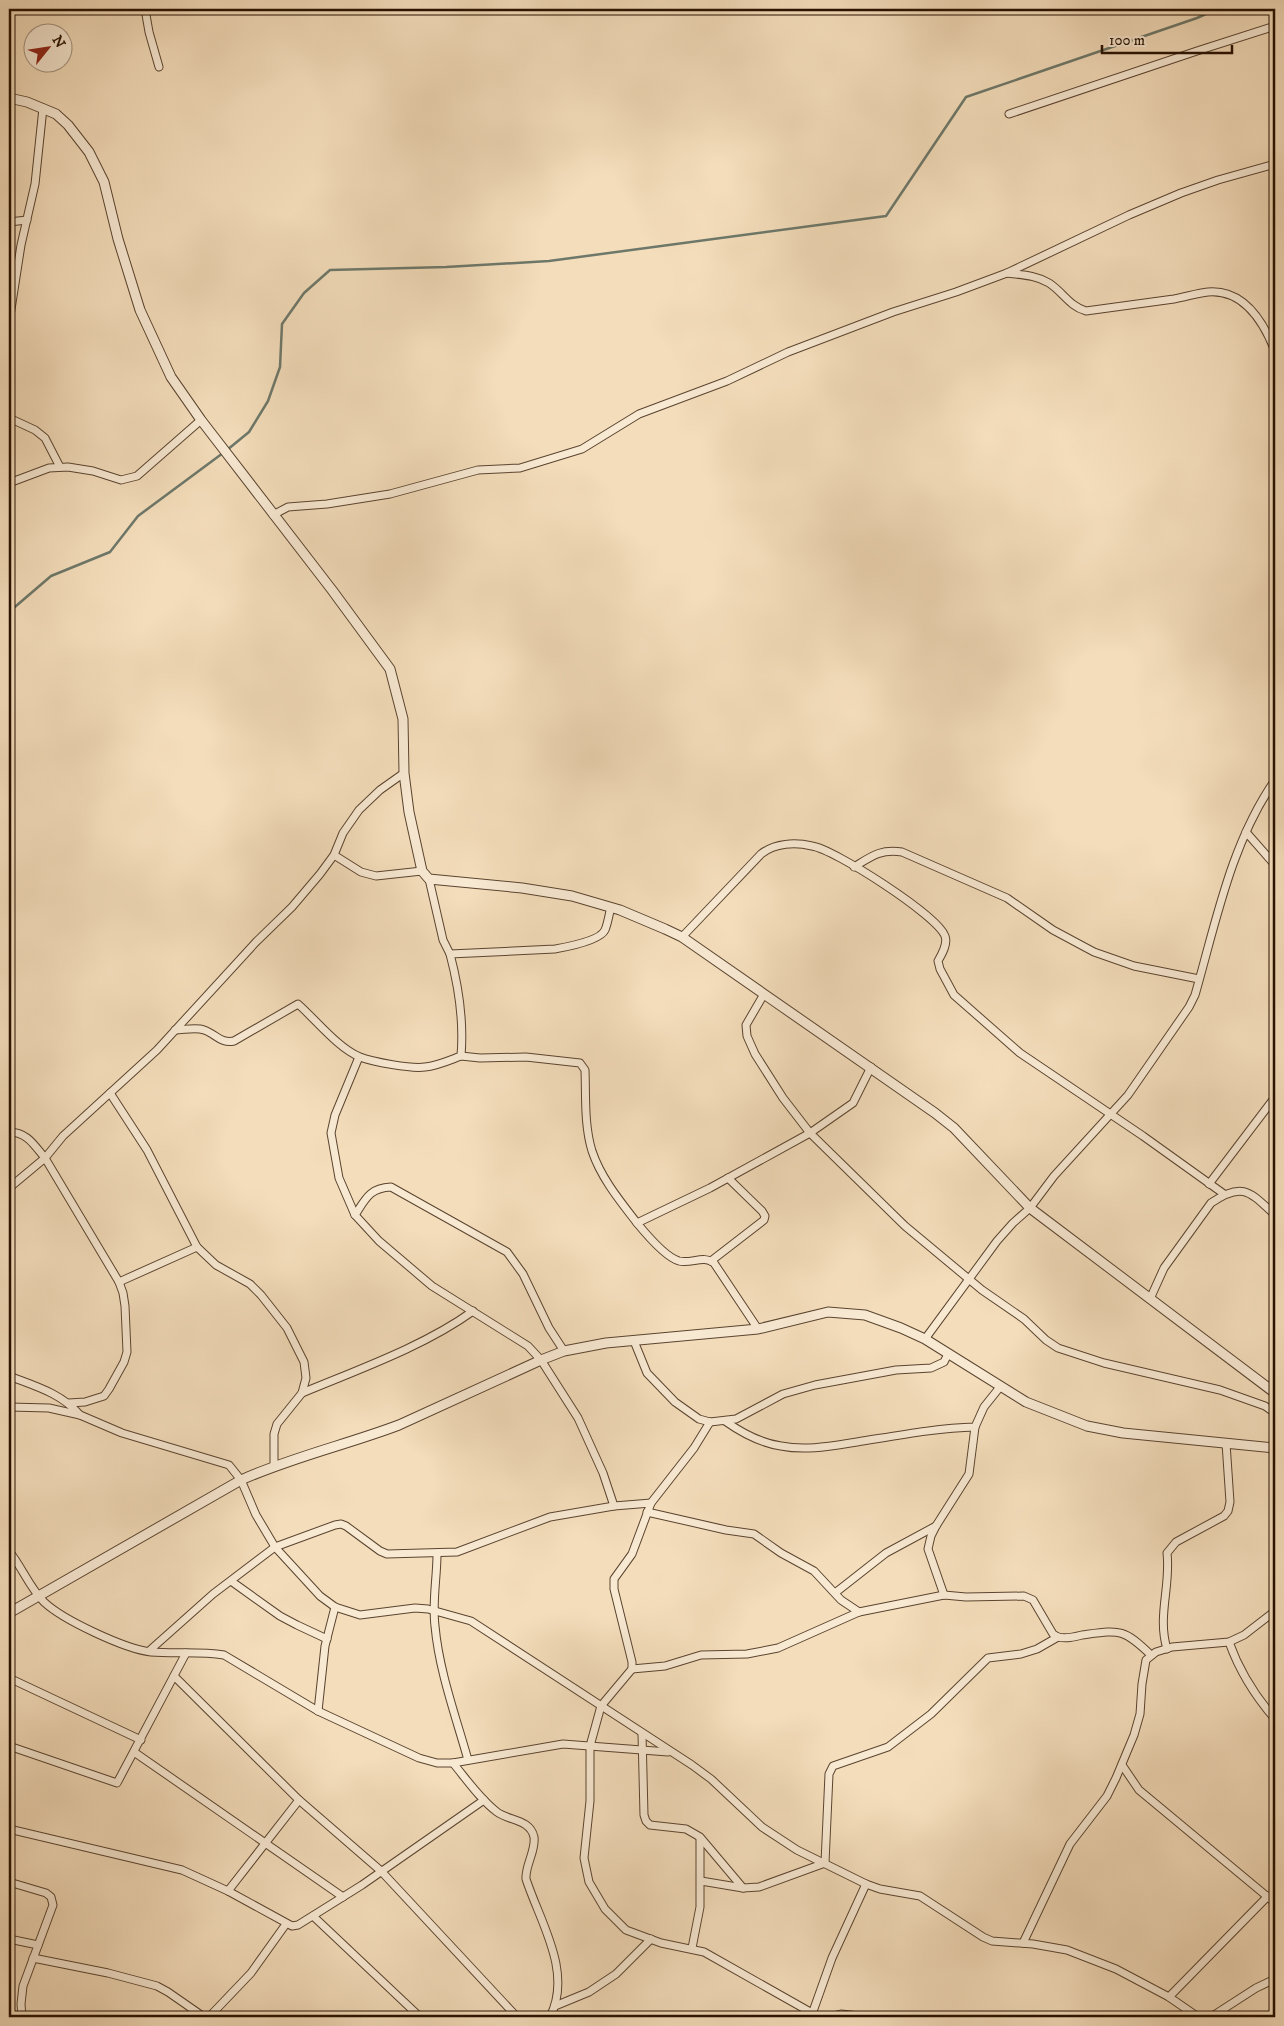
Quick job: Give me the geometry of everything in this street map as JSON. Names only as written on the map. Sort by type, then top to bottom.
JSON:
[{"type":"street","points":[[145,9],[149,32],[159,67]]},
{"type":"street","points":[[1009,114],[1275,26]]},
{"type":"street","points":[[9,98],[27,102],[56,114],[68,125],[89,152],[104,182],[118,239],[140,310],[170,377],[273,515],[332,590],[390,670],[403,719],[404,773],[409,812],[422,871],[429,879],[443,940],[450,954],[457,981],[463,1032],[461,1056]]},
{"type":"street","points":[[9,322],[21,245],[35,184],[44,108]]},
{"type":"street","points":[[273,515],[288,507],[327,504],[390,494],[478,470],[520,468],[582,449],[639,414],[727,381],[788,352],[892,312],[956,292],[1007,273],[1061,249],[1129,215],[1181,193],[1218,180],[1275,164]]},
{"type":"street","points":[[9,222],[27,220]]},
{"type":"street","points":[[1007,273],[1038,278],[1051,284],[1077,308],[1086,311],[1208,292],[1221,292],[1236,297],[1253,311],[1274,343],[1275,351]]},
{"type":"street","points":[[9,418],[35,430],[45,438],[60,467]]},
{"type":"street","points":[[9,483],[50,468],[60,467],[93,471],[121,480],[137,476],[201,420]]},
{"type":"street","points":[[9,1188],[45,1158],[62,1136],[157,1050],[256,942],[292,907],[334,855],[343,833],[359,810],[380,790],[404,773]]},
{"type":"street","points":[[924,1340],[997,1241],[1030,1208],[1054,1176],[1128,1095],[1189,1007],[1246,832],[1258,806],[1275,780]]},
{"type":"street","points":[[1246,832],[1275,865]]},
{"type":"street","points":[[682,937],[760,854],[769,848],[779,845],[814,846],[899,893],[941,929],[946,938],[938,961],[940,969],[954,995],[1020,1052],[1224,1194]]},
{"type":"street","points":[[854,868],[877,853],[890,850],[902,852],[1007,898],[1053,930],[1094,952],[1134,966],[1199,979]]},
{"type":"street","points":[[334,855],[361,872],[376,876],[422,871]]},
{"type":"street","points":[[429,879],[522,888],[572,896],[611,907],[682,937],[936,1113],[954,1128],[1030,1208],[1275,1393]]},
{"type":"street","points":[[450,954],[569,947],[602,936],[606,930],[611,907]]},
{"type":"street","points":[[764,994],[746,1025],[747,1036],[783,1098],[810,1134],[905,1226],[970,1280],[1024,1318],[1042,1336],[1058,1348],[1104,1363],[1220,1390],[1265,1406],[1275,1413]]},
{"type":"street","points":[[175,1030],[203,1030],[222,1041],[234,1041],[298,1004],[336,1041],[359,1057],[391,1064],[423,1068],[461,1056],[480,1058],[526,1057],[580,1063],[585,1070],[588,1128],[592,1151],[601,1172],[615,1195],[637,1223],[667,1254],[678,1261],[711,1261],[760,1225],[764,1220],[765,1216],[728,1178]]},
{"type":"street","points":[[359,1057],[335,1115],[331,1133],[339,1178],[355,1215],[379,1241],[432,1286],[528,1346],[542,1360],[578,1418],[603,1473],[614,1506]]},
{"type":"street","points":[[637,1223],[680,1204],[810,1134],[853,1103],[871,1067]]},
{"type":"street","points":[[110,1093],[147,1150],[197,1248],[216,1265],[250,1284],[261,1295],[287,1328],[304,1362],[306,1378],[302,1393],[277,1424],[274,1434],[274,1465]]},
{"type":"street","points":[[1209,1184],[1275,1096]]},
{"type":"street","points":[[9,1132],[22,1134],[32,1141],[45,1158],[119,1282],[123,1293],[127,1352],[124,1362],[104,1396],[85,1402],[69,1403]]},
{"type":"street","points":[[355,1215],[369,1194],[380,1188],[391,1187],[506,1252],[523,1274],[549,1328],[564,1351]]},
{"type":"street","points":[[1150,1299],[1172,1255],[1211,1203],[1224,1194],[1236,1190],[1248,1192],[1256,1196],[1275,1215]]},
{"type":"street","points":[[119,1282],[197,1248]]},
{"type":"street","points":[[711,1261],[758,1329]]},
{"type":"street","points":[[302,1393],[440,1332],[473,1311]]},
{"type":"street","points":[[9,1613],[241,1480],[274,1465],[372,1436],[399,1426],[564,1351],[600,1344],[758,1329],[828,1312],[866,1315],[901,1328],[948,1354],[1026,1402],[1052,1413],[1108,1431],[1275,1448]]},
{"type":"street","points":[[634,1341],[647,1373],[675,1402],[699,1419],[710,1422],[725,1422],[736,1419],[783,1394],[815,1385],[896,1370],[931,1368],[944,1362],[948,1354]]},
{"type":"street","points":[[9,1376],[46,1390],[69,1403],[80,1414]]},
{"type":"street","points":[[944,1595],[928,1549],[931,1536],[969,1474],[975,1427],[984,1407],[1000,1387]]},
{"type":"street","points":[[9,1407],[49,1408],[80,1414],[122,1433],[229,1465],[241,1480],[256,1515],[275,1547],[306,1582],[335,1607],[360,1616],[416,1608],[434,1610],[471,1621],[711,1779],[762,1827],[797,1850],[866,1884],[889,1891],[920,1896],[992,1942],[1067,1950],[1116,1969],[1169,1997],[1198,2017]]},
{"type":"street","points":[[710,1422],[694,1448],[651,1503],[632,1554],[614,1579],[613,1583],[632,1668],[601,1706],[590,1746],[590,1801],[584,1858],[589,1882],[605,1910],[626,1930],[661,1943],[692,1948],[714,1957],[812,2015],[832,1958],[866,1884]]},
{"type":"street","points":[[725,1422],[756,1439],[780,1446],[801,1448],[831,1447],[899,1436],[975,1427]]},
{"type":"street","points":[[1167,1649],[1162,1615],[1168,1574],[1167,1553],[1176,1542],[1224,1516],[1228,1511],[1230,1502],[1226,1444]]},
{"type":"street","points":[[150,1651],[231,1580],[275,1547],[335,1525],[341,1524],[380,1551],[388,1554],[437,1554],[469,1549],[550,1517],[614,1506],[651,1503]]},
{"type":"street","points":[[648,1512],[726,1530],[754,1534],[781,1553],[814,1571],[846,1604],[859,1612]]},
{"type":"street","points":[[836,1593],[886,1553],[936,1526]]},
{"type":"street","points":[[9,1551],[39,1596],[54,1611],[68,1620],[136,1649],[224,1655],[318,1711],[419,1758],[437,1763],[453,1763],[563,1744],[671,1752]]},
{"type":"street","points":[[437,1554],[434,1610],[438,1649],[468,1760]]},
{"type":"street","points":[[231,1580],[296,1626],[327,1639]]},
{"type":"street","points":[[632,1668],[665,1666],[700,1655],[747,1654],[778,1648],[859,1612],[944,1595],[966,1597],[1024,1596],[1029,1598],[1053,1634],[1058,1637]]},
{"type":"street","points":[[318,1711],[327,1639],[335,1607]]},
{"type":"street","points":[[1023,1944],[1070,1844],[1107,1796],[1122,1765],[1140,1714],[1144,1667],[1151,1655],[1167,1649],[1229,1642],[1244,1635],[1275,1611]]},
{"type":"street","points":[[825,1864],[829,1774],[834,1766],[888,1747],[931,1714],[988,1658],[1020,1654],[1037,1649],[1058,1637],[1111,1631],[1123,1632],[1133,1637],[1151,1655]]},
{"type":"street","points":[[1229,1642],[1248,1683],[1275,1719]]},
{"type":"street","points":[[9,1746],[114,1783],[119,1781],[186,1653]]},
{"type":"street","points":[[174,1676],[299,1800],[381,1871],[517,2017]]},
{"type":"street","points":[[9,1678],[141,1740]]},
{"type":"street","points":[[642,1734],[644,1750],[643,1793],[646,1821],[650,1825],[686,1829],[700,1837],[743,1888]]},
{"type":"street","points":[[134,1752],[343,1897]]},
{"type":"street","points":[[453,1763],[484,1800],[499,1813],[520,1821],[529,1828],[534,1838],[525,1871],[526,1879],[558,1968],[555,2006],[550,2017]]},
{"type":"street","points":[[1122,1765],[1139,1790],[1275,1903]]},
{"type":"street","points":[[228,1891],[299,1800]]},
{"type":"street","points":[[9,1829],[182,1870],[228,1891],[286,1924],[298,1926],[484,1800]]},
{"type":"street","points":[[692,1948],[700,1907],[700,1837]]},
{"type":"street","points":[[701,1881],[743,1888],[759,1887],[825,1864]]},
{"type":"street","points":[[9,1882],[46,1893],[51,1897],[53,1905],[21,1994],[22,2017]]},
{"type":"street","points":[[1169,1997],[1268,1896]]},
{"type":"street","points":[[313,1916],[420,2017]]},
{"type":"street","points":[[209,2017],[251,1973],[286,1924]]},
{"type":"street","points":[[9,1939],[38,1945]]},
{"type":"street","points":[[555,2006],[589,1992],[616,1974],[651,1939]]},
{"type":"street","points":[[33,1958],[108,1973],[158,1986],[204,2017]]},
{"type":"street","points":[[1211,2017],[1256,1988],[1275,1979]]},
{"type":"street","points":[[829,2017],[841,2014],[868,2017]]},
{"type":"waterway","points":[[227,450],[249,432],[268,401],[280,367],[282,324],[304,293],[330,270],[446,267],[549,261],[886,216],[966,97],[1197,18],[1217,9]]},
{"type":"waterway","points":[[9,612],[51,576],[110,552],[138,516],[223,453]]}]
